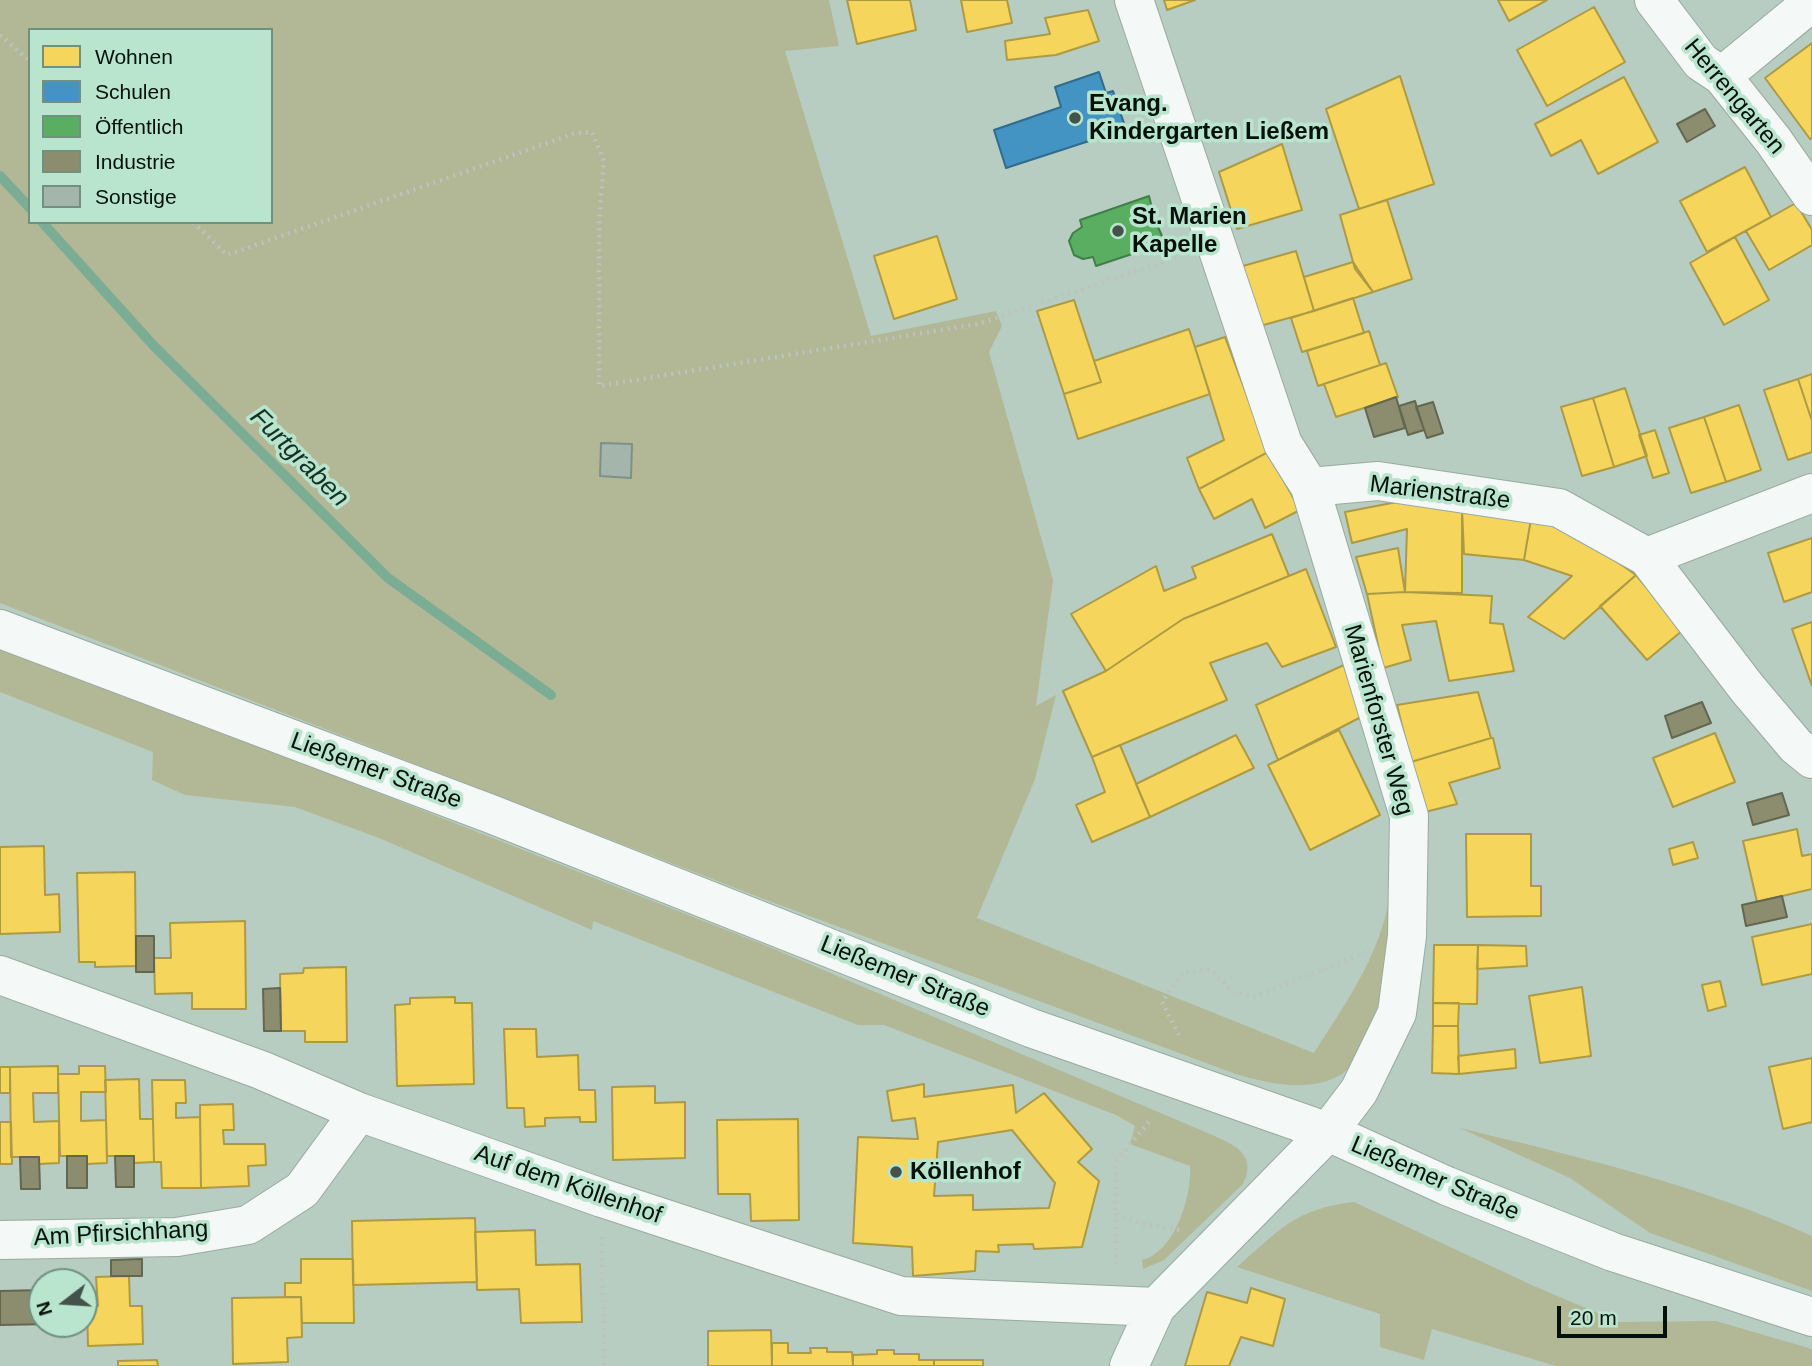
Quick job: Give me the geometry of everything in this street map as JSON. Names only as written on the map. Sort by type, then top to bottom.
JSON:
[{"type":"street","points":[[1134,0],[1283,444],[1310,487]]},
{"type":"street","name":"Herrengarten","points":[[1654,0],[1701,62],[1722,76],[1773,140],[1812,196]]},
{"type":"street","points":[[1722,76],[1812,2]]},
{"type":"street","name":"Marienstraße","points":[[1310,487],[1378,481],[1559,508],[1647,557],[1747,688],[1796,746],[1812,758]]},
{"type":"street","name":"Marienforster Weg","points":[[1129,1366],[1156,1307],[1328,1132],[1359,1091],[1397,1013],[1407,936],[1409,816],[1310,487]]},
{"type":"street","points":[[1647,557],[1812,493]]},
{"type":"street","name":"Ließemer Straße","points":[[0,629],[491,814],[1031,1028],[1328,1132],[1447,1186],[1613,1252],[1812,1318]]},
{"type":"street","name":"Auf dem Köllenhof","points":[[0,975],[261,1070],[359,1112],[602,1198],[901,1296],[1156,1307]]},
{"type":"street","name":"Am Pfirsichhang","points":[[0,1240],[177,1237],[248,1225],[302,1190],[359,1112]]},
{"type":"path","points":[[0,35],[28,59]]},
{"type":"path","points":[[195,224],[227,255],[576,133],[592,132],[604,161],[598,222],[599,386],[978,324],[1217,243]]},
{"type":"path","points":[[1179,1035],[1162,1002],[1183,972],[1211,970],[1234,993],[1254,997],[1407,936]]},
{"type":"path","points":[[1117,1305],[1116,1161],[1149,1122]]},
{"type":"path","points":[[602,1198],[604,1366]]},
{"type":"path","points":[[1115,1213],[1132,1220]]},
{"type":"green space","points":[[0,0],[829,0],[839,46],[785,51],[871,336],[996,311],[1002,326],[989,352],[1053,580],[1036,706],[1056,695],[1035,779],[977,918],[1314,1053],[1351,995],[1372,954],[1387,911],[1391,888],[1387,951],[1377,1009],[1360,1049],[1348,1069],[1316,1084],[1288,1085],[1233,1073],[769,901],[0,603]]},
{"type":"green space","points":[[0,644],[767,946],[1203,1131],[1231,1144],[1244,1156],[1247,1173],[1243,1184],[1164,1260],[1143,1269],[1142,1260],[1154,1255],[1164,1246],[1179,1221],[1188,1192],[1190,1166],[1130,1144],[1135,1126],[1116,1115],[884,1025],[858,1025],[593,921],[592,930],[379,838],[295,807],[185,795],[152,780],[153,752],[0,692]]},
{"type":"green space","points":[[1460,1128],[1594,1161],[1683,1187],[1812,1236],[1812,1291],[1650,1233],[1570,1178]]},
{"type":"green space","points":[[1354,1202],[1536,1287],[1619,1322],[1716,1321],[1812,1349],[1812,1366],[1556,1366],[1432,1329],[1424,1360],[1380,1347],[1380,1314],[1237,1267],[1289,1223],[1317,1210]]},
{"type":"building: Wohnen","points":[[847,0],[910,0],[916,30],[857,44]]},
{"type":"building: Wohnen","points":[[961,0],[1007,0],[1012,23],[967,32]]},
{"type":"building: Wohnen","points":[[1164,0],[1195,0],[1167,10]]},
{"type":"building: Wohnen","points":[[1498,0],[1547,0],[1509,21]]},
{"type":"building: Wohnen","points":[[1594,7],[1625,62],[1547,106],[1517,50]]},
{"type":"building: Wohnen","points":[[1088,10],[1099,41],[1056,55],[1007,60],[1005,41],[1050,34],[1045,18]]},
{"type":"building: Wohnen","points":[[1812,43],[1812,138],[1810,139],[1765,78]]},
{"type":"building: Wohnen","points":[[1400,76],[1434,184],[1359,209],[1326,109]]},
{"type":"building: Wohnen","points":[[1624,77],[1658,142],[1598,174],[1581,140],[1551,156],[1535,124]]},
{"type":"building: Wohnen","points":[[1282,144],[1302,210],[1237,229],[1219,172]]},
{"type":"building: Wohnen","points":[[1745,167],[1771,217],[1707,252],[1680,201]]},
{"type":"building: Wohnen","points":[[1387,200],[1412,279],[1373,292],[1355,269],[1340,215]]},
{"type":"building: Wohnen","points":[[1796,203],[1812,230],[1812,245],[1769,270],[1746,231]]},
{"type":"building: Wohnen","points":[[937,236],[957,299],[894,319],[874,256]]},
{"type":"building: Wohnen","points":[[1735,237],[1769,300],[1724,325],[1690,263]]},
{"type":"building: Wohnen","points":[[1296,251],[1314,311],[1260,326],[1243,266]]},
{"type":"building: Wohnen","points":[[1353,262],[1373,292],[1314,311],[1304,277]]},
{"type":"building: Wohnen","points":[[1353,298],[1364,333],[1302,352],[1291,318]]},
{"type":"building: Wohnen","points":[[1074,300],[1101,382],[1064,394],[1037,311]]},
{"type":"building: Wohnen","points":[[1189,329],[1210,394],[1078,439],[1064,394],[1101,382],[1094,361]]},
{"type":"building: Wohnen","points":[[1369,331],[1380,365],[1318,386],[1307,351]]},
{"type":"building: Wohnen","points":[[1225,337],[1268,452],[1199,489],[1187,458],[1224,440],[1195,347]]},
{"type":"building: Wohnen","points":[[1386,363],[1398,397],[1336,417],[1324,384]]},
{"type":"building: Wohnen","points":[[1812,374],[1812,421],[1798,379]]},
{"type":"building: Wohnen","points":[[1798,379],[1812,421],[1812,452],[1788,460],[1764,390]]},
{"type":"building: Wohnen","points":[[1625,388],[1647,456],[1614,467],[1593,398]]},
{"type":"building: Wohnen","points":[[1593,398],[1614,467],[1582,476],[1561,407]]},
{"type":"building: Wohnen","points":[[1739,405],[1761,470],[1726,482],[1704,417]]},
{"type":"building: Wohnen","points":[[1704,417],[1726,482],[1691,493],[1669,428]]},
{"type":"building: Wohnen","points":[[1655,430],[1669,473],[1653,478],[1639,435]]},
{"type":"building: Wohnen","points":[[1268,452],[1300,510],[1265,528],[1252,499],[1214,519],[1199,489]]},
{"type":"building: Wohnen","points":[[1397,502],[1462,509],[1462,593],[1405,592],[1407,529],[1352,543],[1345,512]]},
{"type":"building: Wohnen","points":[[1462,509],[1531,519],[1524,560],[1464,554]]},
{"type":"building: Wohnen","points":[[1531,519],[1560,528],[1593,545],[1636,575],[1564,639],[1528,617],[1572,576],[1524,560]]},
{"type":"building: Wohnen","points":[[1272,534],[1289,576],[1183,619],[1106,671],[1071,614],[1156,566],[1164,591],[1196,578],[1192,567]]},
{"type":"building: Wohnen","points":[[1812,538],[1812,592],[1784,602],[1768,553]]},
{"type":"building: Wohnen","points":[[1398,548],[1405,592],[1367,594],[1356,557]]},
{"type":"building: Wohnen","points":[[1306,569],[1336,647],[1282,667],[1267,643],[1210,663],[1227,700],[1092,757],[1063,691],[1106,671],[1183,619]]},
{"type":"building: Wohnen","points":[[1636,575],[1683,630],[1647,660],[1600,606]]},
{"type":"building: Wohnen","points":[[1405,592],[1492,596],[1490,623],[1503,624],[1514,671],[1449,681],[1436,621],[1402,625],[1411,660],[1383,668],[1367,594]]},
{"type":"building: Wohnen","points":[[1812,622],[1812,686],[1792,629]]},
{"type":"building: Wohnen","points":[[1344,665],[1361,717],[1278,760],[1256,705]]},
{"type":"building: Wohnen","points":[[1478,692],[1491,738],[1411,762],[1397,705]]},
{"type":"building: Wohnen","points":[[1339,730],[1380,815],[1310,850],[1268,765]]},
{"type":"building: Wohnen","points":[[1715,733],[1735,782],[1673,807],[1653,758]]},
{"type":"building: Wohnen","points":[[1236,735],[1254,768],[1150,817],[1136,784]]},
{"type":"building: Wohnen","points":[[1491,738],[1500,768],[1449,783],[1457,804],[1425,812],[1411,762]]},
{"type":"building: Wohnen","points":[[1120,745],[1150,817],[1092,842],[1076,805],[1105,792],[1092,757]]},
{"type":"building: Wohnen","points":[[1797,829],[1802,856],[1812,854],[1812,889],[1757,902],[1743,841]]},
{"type":"building: Wohnen","points":[[1466,834],[1531,834],[1531,886],[1541,886],[1541,916],[1467,917]]},
{"type":"building: Wohnen","points":[[1693,842],[1698,858],[1673,865],[1669,849]]},
{"type":"building: Wohnen","points":[[44,846],[45,895],[59,894],[60,932],[0,934],[0,847]]},
{"type":"building: Wohnen","points":[[135,872],[136,966],[95,967],[95,962],[79,962],[77,873]]},
{"type":"building: Wohnen","points":[[245,921],[246,1009],[192,1009],[192,993],[155,994],[154,958],[171,958],[170,923]]},
{"type":"building: Wohnen","points":[[1812,924],[1812,974],[1762,985],[1752,937]]},
{"type":"building: Wohnen","points":[[1434,945],[1478,945],[1477,1004],[1433,1003]]},
{"type":"building: Wohnen","points":[[1478,945],[1526,946],[1527,966],[1477,969]]},
{"type":"building: Wohnen","points":[[346,967],[347,1042],[305,1042],[305,1031],[281,1031],[280,974],[303,973],[304,968]]},
{"type":"building: Wohnen","points":[[1720,981],[1726,1006],[1708,1011],[1702,985]]},
{"type":"building: Wohnen","points":[[1582,987],[1591,1056],[1540,1063],[1529,996]]},
{"type":"building: Wohnen","points":[[455,997],[455,1003],[472,1003],[474,1084],[397,1086],[395,1005],[410,1004],[410,998]]},
{"type":"building: Wohnen","points":[[1433,1003],[1459,1003],[1458,1026],[1433,1026]]},
{"type":"building: Wohnen","points":[[1433,1026],[1458,1026],[1459,1074],[1432,1073]]},
{"type":"building: Wohnen","points":[[504,1029],[536,1029],[537,1057],[578,1055],[579,1090],[595,1090],[596,1122],[580,1122],[580,1117],[545,1118],[545,1126],[525,1127],[524,1108],[507,1108]]},
{"type":"building: Wohnen","points":[[1515,1049],[1516,1068],[1459,1074],[1458,1056]]},
{"type":"building: Wohnen","points":[[1812,1058],[1812,1122],[1783,1129],[1769,1067]]},
{"type":"building: Wohnen","points":[[58,1066],[58,1093],[33,1093],[34,1122],[59,1121],[59,1163],[39,1164],[39,1157],[11,1157],[10,1067]]},
{"type":"building: Wohnen","points":[[79,1066],[105,1066],[106,1092],[81,1092],[81,1121],[106,1120],[107,1163],[87,1164],[87,1156],[60,1156],[58,1074],[79,1074]]},
{"type":"building: Wohnen","points":[[0,1067],[10,1067],[10,1093],[0,1093]]},
{"type":"building: Wohnen","points":[[139,1079],[140,1119],[153,1119],[154,1162],[134,1163],[134,1156],[107,1156],[105,1080]]},
{"type":"building: Wohnen","points":[[152,1080],[185,1080],[186,1103],[176,1103],[176,1118],[200,1117],[201,1188],[162,1188],[161,1162],[154,1162]]},
{"type":"building: Wohnen","name":"Köllenhof","points":[[924,1084],[924,1097],[1013,1085],[1016,1113],[1044,1093],[1092,1149],[1078,1162],[1099,1181],[1082,1247],[1034,1249],[1033,1244],[998,1245],[999,1252],[976,1251],[975,1271],[913,1276],[912,1247],[853,1243],[858,1137],[918,1139],[915,1118],[892,1121],[887,1091]],"holes":[[[1012,1130],[1055,1183],[1049,1208],[973,1210],[973,1195],[934,1196],[938,1142]]]},
{"type":"building: Wohnen","points":[[655,1086],[655,1103],[685,1102],[685,1158],[613,1160],[612,1087]]},
{"type":"building: Wohnen","points":[[233,1104],[234,1130],[223,1130],[224,1144],[265,1144],[266,1165],[248,1166],[249,1186],[201,1188],[200,1105]]},
{"type":"building: Wohnen","points":[[798,1119],[799,1220],[751,1221],[750,1194],[718,1194],[717,1120]]},
{"type":"building: Wohnen","points":[[0,1122],[11,1122],[12,1164],[0,1164]]},
{"type":"building: Wohnen","points":[[475,1218],[477,1282],[353,1285],[352,1221]]},
{"type":"building: Wohnen","points":[[535,1230],[536,1265],[580,1264],[582,1322],[521,1323],[519,1289],[477,1290],[475,1232]]},
{"type":"building: Wohnen","points":[[301,1259],[353,1259],[354,1323],[302,1323],[301,1297],[285,1297],[285,1283],[301,1283]]},
{"type":"building: Wohnen","points":[[129,1276],[130,1306],[142,1306],[143,1344],[88,1346],[88,1338],[98,1338],[98,1277]]},
{"type":"building: Wohnen","points":[[1251,1288],[1285,1299],[1273,1346],[1241,1337],[1229,1366],[1185,1366],[1207,1292],[1247,1303]]},
{"type":"building: Wohnen","points":[[301,1297],[302,1337],[287,1338],[288,1362],[233,1364],[232,1298]]},
{"type":"building: Wohnen","points":[[771,1330],[772,1366],[708,1366],[708,1331]]},
{"type":"building: Wohnen","points":[[772,1343],[788,1343],[788,1353],[811,1353],[810,1348],[827,1348],[827,1352],[852,1352],[853,1366],[772,1366]]},
{"type":"building: Wohnen","points":[[877,1350],[894,1350],[894,1354],[919,1354],[919,1360],[934,1360],[934,1366],[853,1366],[853,1355],[877,1354]]},
{"type":"building: Wohnen","points":[[157,1360],[158,1366],[118,1366],[118,1361]]},
{"type":"building: Wohnen","points":[[934,1360],[983,1360],[983,1366],[934,1366]]},
{"type":"building: Schulen","name":"Evang. Kindergarten Ließem","points":[[1099,72],[1106,93],[1113,91],[1126,129],[1006,168],[994,130],[1061,107],[1055,87]]},
{"type":"building: Öffentlich","name":"St. Marien Kapelle","points":[[1149,196],[1165,243],[1096,266],[1093,257],[1083,259],[1074,255],[1069,241],[1073,233],[1082,227],[1080,220]]},
{"type":"building: Industrie","points":[[1705,109],[1715,126],[1687,142],[1677,124]]},
{"type":"building: Industrie","points":[[1396,397],[1405,428],[1374,437],[1365,408]]},
{"type":"building: Industrie","points":[[1415,401],[1424,430],[1408,435],[1399,406]]},
{"type":"building: Industrie","points":[[1433,402],[1443,433],[1427,438],[1416,407]]},
{"type":"building: Industrie","points":[[1702,702],[1711,723],[1672,738],[1665,716]]},
{"type":"building: Industrie","points":[[1782,793],[1789,815],[1753,825],[1747,803]]},
{"type":"building: Industrie","points":[[1782,896],[1787,917],[1746,926],[1742,905]]},
{"type":"building: Industrie","points":[[136,936],[154,936],[154,972],[136,972]]},
{"type":"building: Industrie","points":[[280,988],[281,1031],[264,1031],[263,989]]},
{"type":"building: Industrie","points":[[67,1156],[87,1156],[87,1188],[67,1188]]},
{"type":"building: Industrie","points":[[115,1156],[134,1156],[134,1187],[116,1187]]},
{"type":"building: Industrie","points":[[20,1157],[39,1157],[40,1189],[21,1189]]},
{"type":"building: Industrie","points":[[142,1259],[142,1276],[111,1276],[111,1260]]},
{"type":"building: Industrie","points":[[28,1290],[28,1324],[0,1325],[0,1291]]},
{"type":"building: Sonstige","points":[[601,443],[632,444],[631,478],[600,476]]},
{"type":"waterway","name":"Furtgraben","points":[[0,176],[28,206]]},
{"type":"waterway","name":"Furtgraben","points":[[44,224],[153,345],[388,578],[551,695]]},
{"type":"place","name":"Evang. Kindergarten Ließem","points":[[1075,118]]},
{"type":"place","name":"St. Marien Kapelle","points":[[1118,231]]},
{"type":"place","name":"Köllenhof","points":[[896,1172]]}]
